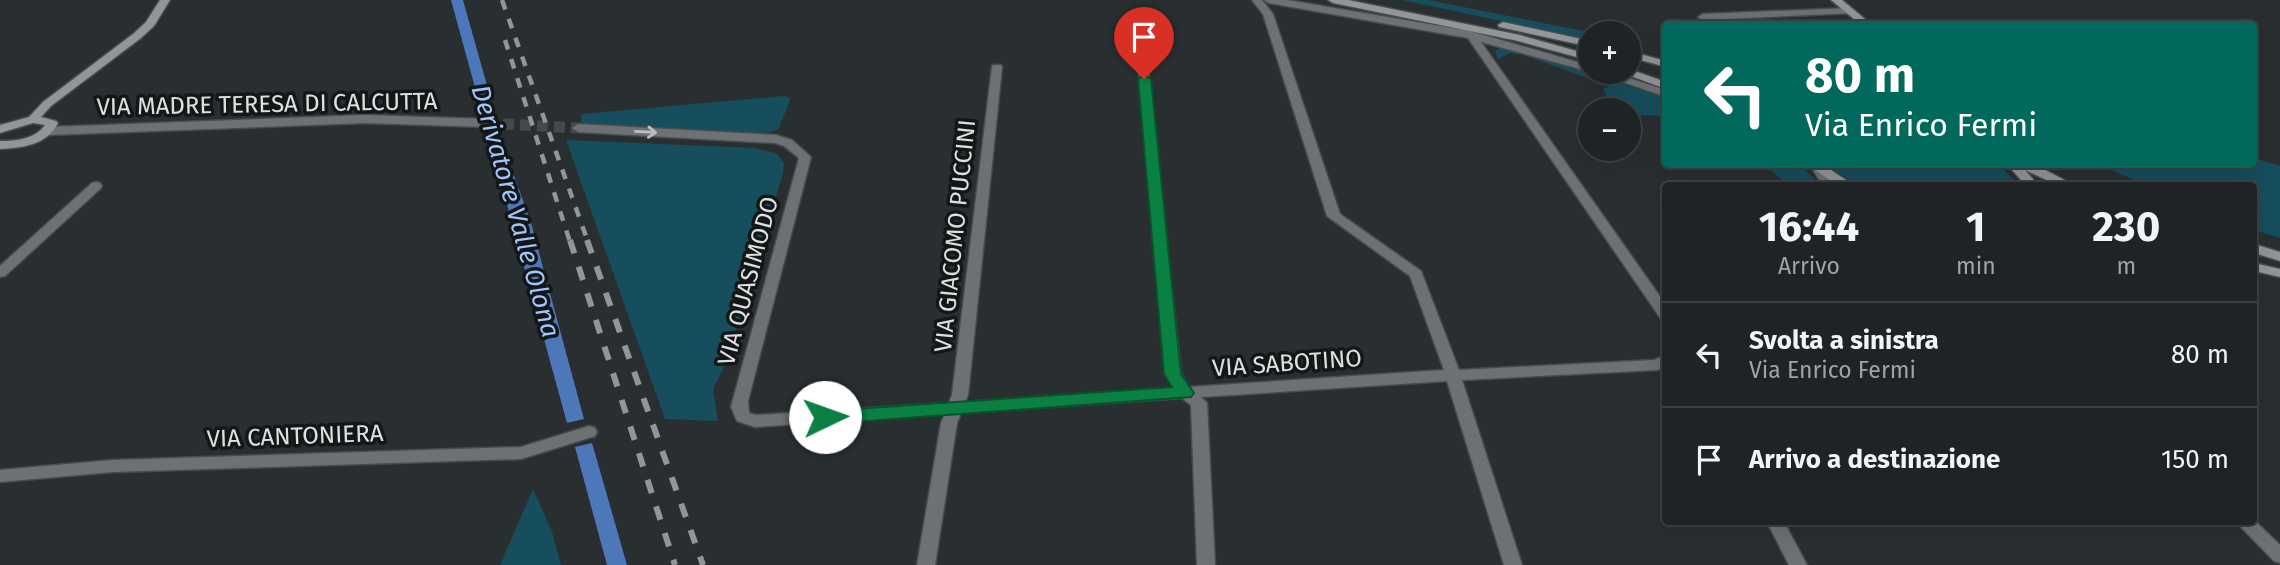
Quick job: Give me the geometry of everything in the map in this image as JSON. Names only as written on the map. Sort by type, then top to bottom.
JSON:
[{"type":"main road","points":[[33,119],[47,104],[150,24],[165,0]]},
{"type":"main road","points":[[1333,0],[1520,38],[1578,54]]},
{"type":"main road","points":[[1357,0],[1578,41]]},
{"type":"main road","points":[[1836,0],[1862,21]]},
{"type":"main road","points":[[1641,57],[1662,63]]},
{"type":"main road","points":[[1641,77],[1662,84]]},
{"type":"main road","points":[[0,129],[33,119],[52,122],[48,131],[22,143],[1,146]]},
{"type":"main road","points":[[1818,168],[1842,182]]},
{"type":"main road","points":[[2017,168],[2029,182]]},
{"type":"main road","points":[[2032,168],[2061,182]]},
{"type":"main road","points":[[2257,249],[2280,257]]},
{"type":"main road","points":[[2257,268],[2280,273]]},
{"type":"street","points":[[1257,0],[1268,7],[1334,216],[1416,274],[1453,375],[1513,565]]},
{"type":"street","points":[[1268,7],[1285,2],[1470,34],[1578,65]]},
{"type":"street","points":[[1703,17],[1850,11]]},
{"type":"street","points":[[1470,34],[1662,310]]},
{"type":"street","points":[[1142,52],[1173,374],[1185,393],[1199,403],[1206,565]]},
{"type":"street","name":"VIA GIACOMO PUCCINI","points":[[926,565],[949,424],[960,395],[997,67]]},
{"type":"street","points":[[1636,84],[1662,93]]},
{"type":"street","name":"VIA MADRE TERESA DI CALCUTTA","points":[[48,131],[365,119],[486,123]]},
{"type":"street","name":"VIA QUASIMODO","points":[[578,128],[776,139],[788,143],[805,157],[741,396],[739,407],[743,417]]},
{"type":"street","points":[[0,273],[96,186]]},
{"type":"street","name":"VIA SABOTINO","points":[[743,417],[755,421],[954,410],[1453,375],[1657,365],[1662,362]]},
{"type":"street","name":"VIA CANTONIERA","points":[[0,476],[113,466],[521,453],[589,432]]},
{"type":"street","points":[[1778,525],[1798,565]]},
{"type":"street","points":[[2248,525],[2280,556]]},
{"type":"shaded area","points":[[1402,0],[1428,0],[1578,30],[1578,37]]},
{"type":"shaded area","points":[[1501,47],[1578,69],[1578,75],[1524,55],[1510,53],[1498,59],[1495,51]]},
{"type":"shaded area","points":[[1604,84],[1622,84],[1662,98],[1662,116],[1641,116],[1641,98],[1607,97],[1603,89],[1609,86]]},
{"type":"shaded area","points":[[784,96],[790,98],[778,130],[760,134],[580,126],[582,114]]},
{"type":"shaded area","points":[[566,140],[755,148],[777,154],[784,163],[726,363],[713,389],[718,421],[665,419]]},
{"type":"shaded area","points":[[2257,159],[2280,166],[2280,238],[2257,231],[2257,182],[2139,182],[2107,168],[2257,168]]},
{"type":"shaded area","points":[[1768,168],[1803,168],[1818,182],[1782,182]]},
{"type":"shaded area","points":[[1829,168],[2002,168],[2017,182],[1854,182]]},
{"type":"shaded area","points":[[533,489],[552,532],[561,565],[500,565]]},
{"type":"water","name":"Derivatore Valle Olona","points":[[451,0],[463,0],[506,153],[531,223],[584,419],[567,423]]},
{"type":"water","points":[[592,443],[627,565],[607,565],[575,447]]},
{"type":"tunnel","points":[[486,123],[578,128]]},
{"type":"railway","points":[[502,0],[588,242]]},
{"type":"railway","points":[[505,40],[570,242]]},
{"type":"railway","points":[[570,240],[675,565]]},
{"type":"railway","points":[[587,240],[703,565]]},
{"type":"route","points":[[825,417],[1185,393],[1173,374],[1144,79]]}]
